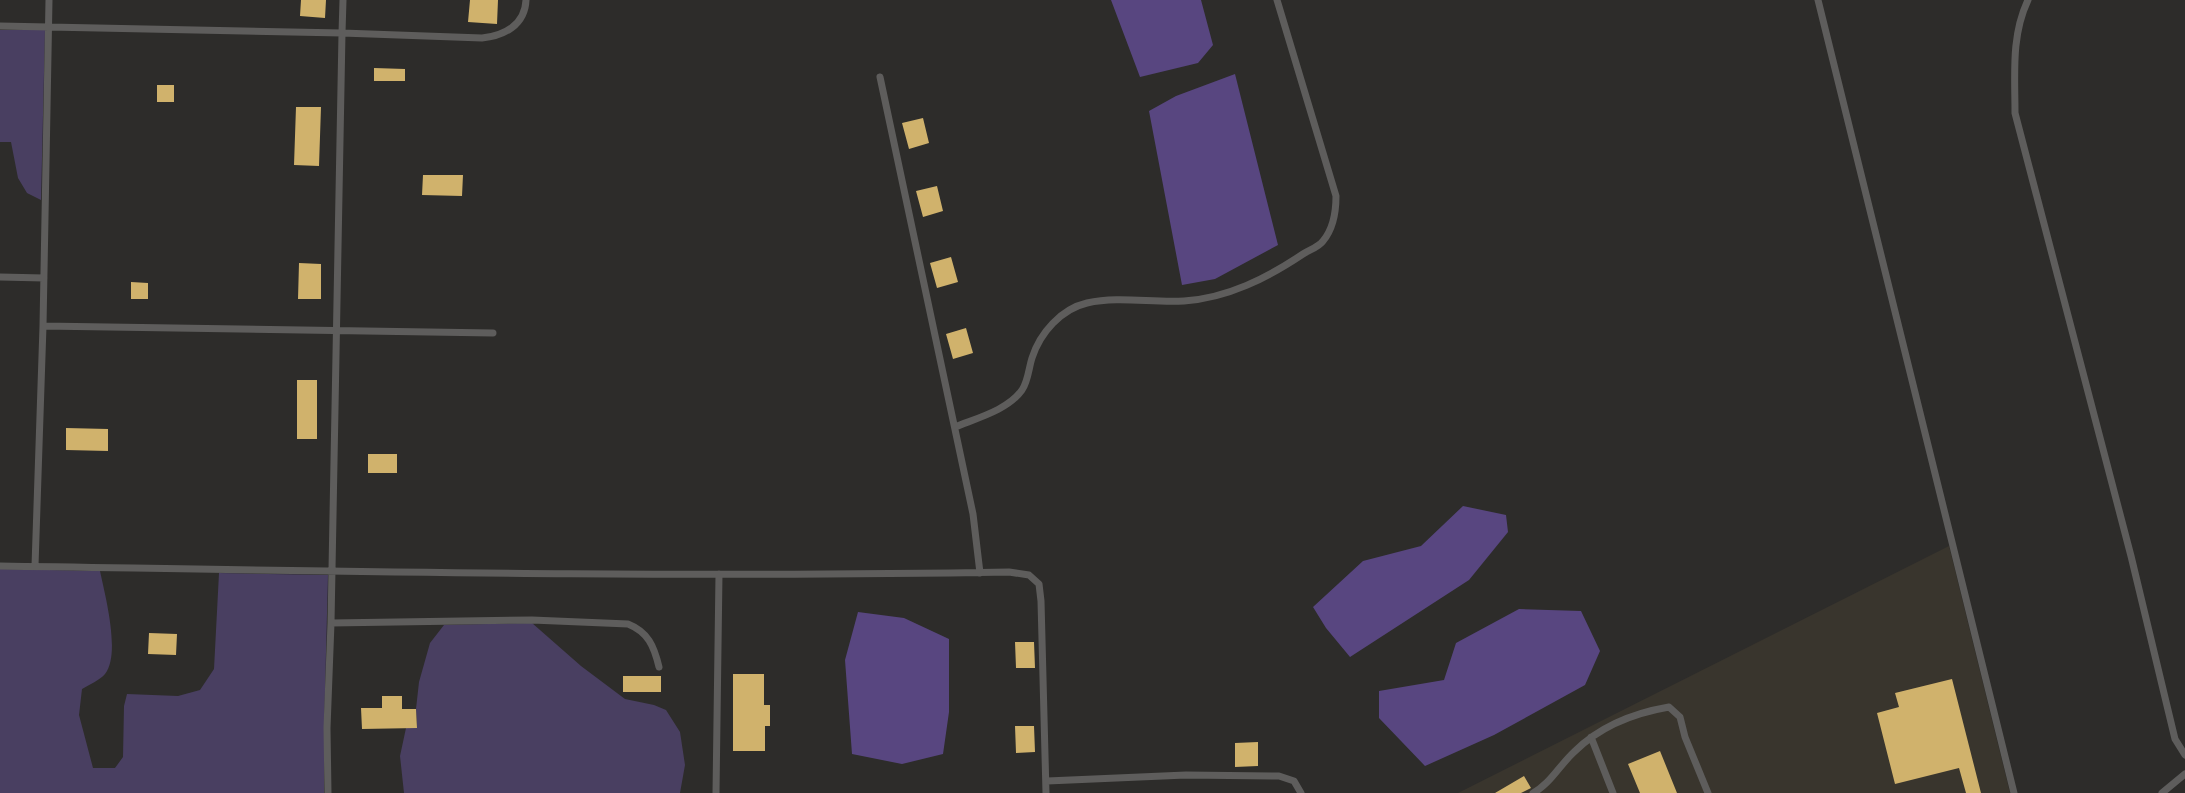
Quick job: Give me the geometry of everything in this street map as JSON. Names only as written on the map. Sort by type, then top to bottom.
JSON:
[{"type":"lane","points":[[35,566],[43,326],[49,0]]},
{"type":"lane","points":[[328,793],[327,728],[331,623],[343,0]]},
{"type":"lane","points":[[0,26],[342,33],[482,38],[497,36],[511,29],[522,17],[526,0]]},
{"type":"lane","points":[[955,428],[1012,401],[1023,389],[1032,357],[1039,343],[1052,323],[1070,311],[1086,303],[1105,301],[1184,301],[1228,294],[1285,267],[1323,242],[1331,227],[1336,211],[1336,196],[1277,0]]},
{"type":"lane","points":[[1818,0],[2014,793]]},
{"type":"lane","points":[[2028,0],[2020,17],[2014,52],[2015,113],[2131,556],[2175,739],[2185,755]]},
{"type":"lane","points":[[880,76],[973,514],[980,572]]},
{"type":"lane","points":[[0,277],[44,278]]},
{"type":"lane","points":[[43,326],[493,333]]},
{"type":"lane","points":[[0,566],[332,572],[719,574],[1009,572],[1029,575],[1039,584],[1047,781],[1046,793]]},
{"type":"lane","points":[[716,793],[719,574]]},
{"type":"lane","points":[[331,623],[532,620],[628,624],[644,632],[650,640],[659,667]]},
{"type":"lane","points":[[1533,793],[1543,788],[1573,753],[1591,737],[1622,720],[1650,710],[1669,707],[1680,717],[1685,737],[1708,793]]},
{"type":"lane","points":[[1591,737],[1613,793]]},
{"type":"lane","points":[[2162,793],[2185,774]]},
{"type":"lane","points":[[1047,781],[1186,775],[1279,776],[1294,781],[1301,793]]},
{"type":"shaded area","points":[[1111,0],[1201,0],[1213,45],[1198,63],[1140,77]]},
{"type":"shaded area","points":[[0,30],[45,30],[41,200],[27,193],[18,178],[11,142],[0,142]]},
{"type":"shaded area","points":[[1235,74],[1278,245],[1215,279],[1182,285],[1149,111],[1176,96]]},
{"type":"shaded area","points":[[1463,506],[1506,515],[1508,532],[1469,580],[1350,657],[1326,628],[1313,607],[1363,561],[1421,546]]},
{"type":"shaded area","points":[[1949,546],[2010,793],[1458,793]]},
{"type":"shaded area","points":[[0,569],[100,571],[108,609],[112,639],[112,653],[110,665],[105,674],[82,689],[79,715],[93,768],[115,768],[123,757],[124,706],[127,694],[178,696],[200,690],[214,669],[219,573],[328,575],[324,793],[0,793]]},
{"type":"shaded area","points":[[1519,609],[1581,611],[1600,651],[1585,685],[1494,735],[1425,766],[1379,718],[1379,691],[1444,680],[1456,643]]},
{"type":"shaded area","points":[[858,612],[904,618],[949,639],[949,712],[943,754],[902,764],[852,754],[845,660]]},
{"type":"shaded area","points":[[532,623],[581,666],[625,699],[654,705],[666,710],[680,732],[685,765],[680,793],[404,793],[400,756],[406,728],[417,727],[416,709],[419,682],[430,643],[444,625]]},
{"type":"building","points":[[301,0],[326,0],[325,18],[300,16]]},
{"type":"building","points":[[470,0],[498,0],[497,24],[468,22]]},
{"type":"building","points":[[374,68],[405,69],[405,81],[374,81]]},
{"type":"building","points":[[157,85],[174,85],[174,102],[157,102]]},
{"type":"building","points":[[296,107],[321,107],[319,166],[294,165]]},
{"type":"building","points":[[923,118],[929,143],[909,149],[902,123]]},
{"type":"building","points":[[423,175],[463,175],[462,196],[422,195]]},
{"type":"building","points":[[937,186],[943,211],[923,217],[916,191]]},
{"type":"building","points":[[951,257],[958,282],[937,288],[930,263]]},
{"type":"building","points":[[299,263],[321,264],[321,299],[298,299]]},
{"type":"building","points":[[131,282],[148,283],[148,299],[131,299]]},
{"type":"building","points":[[966,328],[973,353],[953,359],[946,334]]},
{"type":"building","points":[[297,380],[317,380],[317,439],[297,439]]},
{"type":"building","points":[[66,428],[108,429],[108,451],[66,450]]},
{"type":"building","points":[[368,454],[397,454],[397,473],[368,473]]},
{"type":"building","points":[[149,633],[177,634],[176,655],[148,654]]},
{"type":"building","points":[[1015,642],[1034,642],[1035,668],[1016,668]]},
{"type":"building","points":[[733,674],[764,674],[764,705],[770,705],[770,726],[765,726],[765,751],[733,751]]},
{"type":"building","points":[[623,676],[661,676],[661,692],[623,692]]},
{"type":"building","points":[[1952,679],[1981,793],[1966,793],[1959,768],[1895,784],[1877,713],[1899,707],[1895,693]]},
{"type":"building","points":[[382,696],[402,696],[402,709],[416,709],[417,728],[362,729],[361,708],[382,708]]},
{"type":"building","points":[[1015,726],[1034,726],[1035,752],[1016,753]]},
{"type":"building","points":[[1258,742],[1258,766],[1235,767],[1235,743]]},
{"type":"building","points":[[1660,751],[1677,793],[1640,793],[1628,764]]},
{"type":"building","points":[[1524,776],[1531,788],[1521,793],[1495,793]]}]
